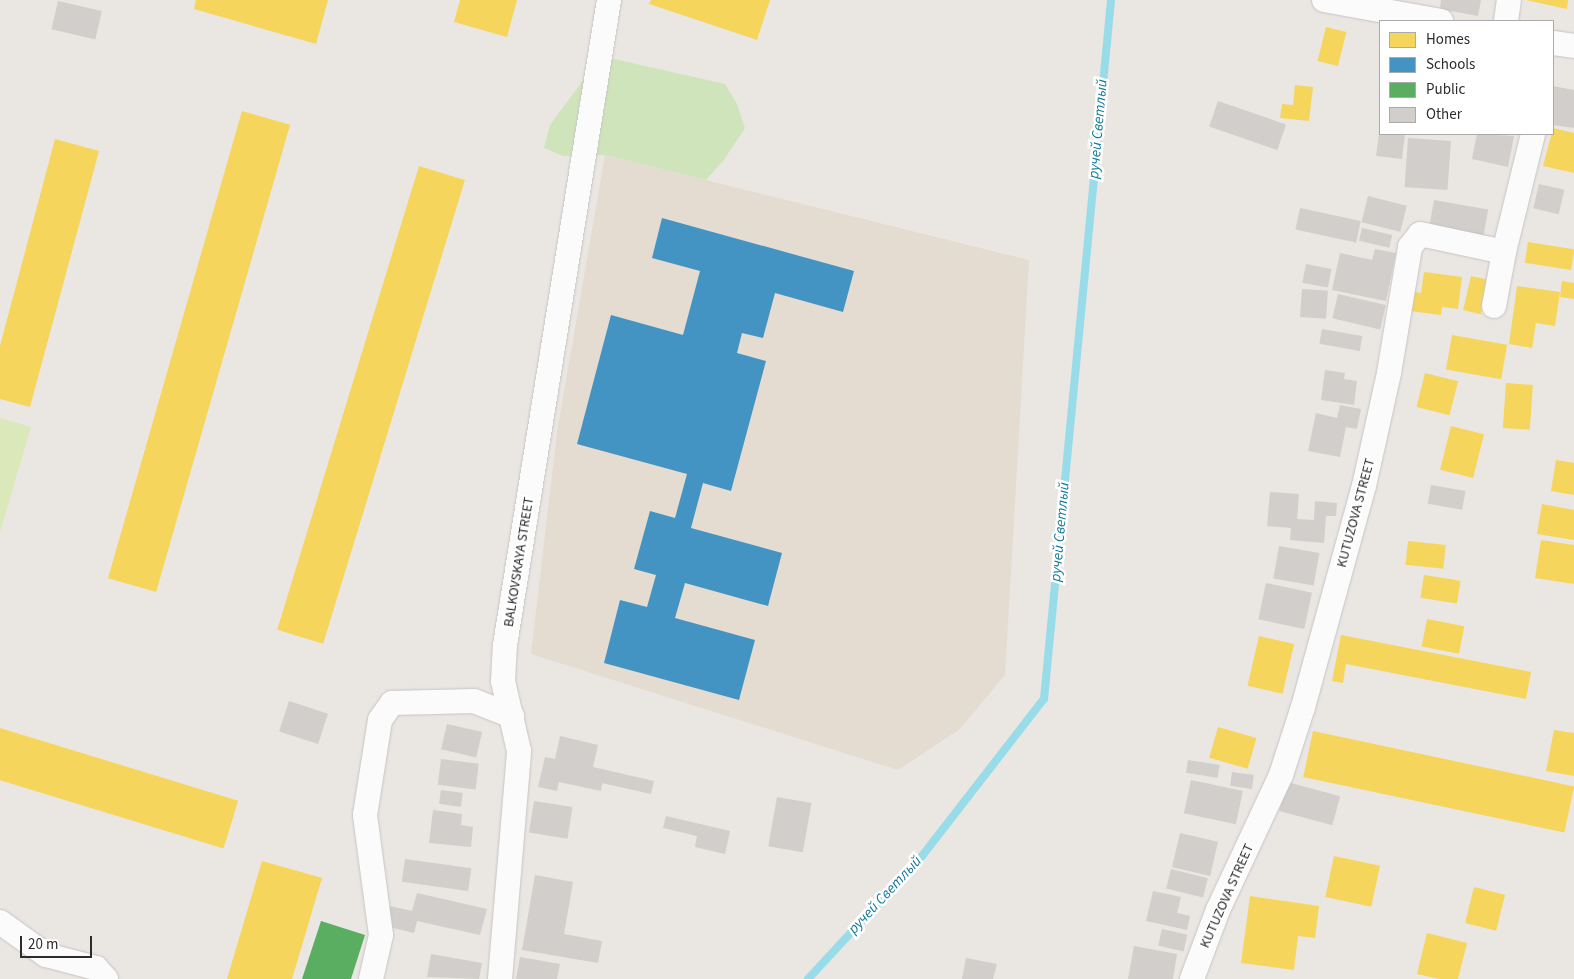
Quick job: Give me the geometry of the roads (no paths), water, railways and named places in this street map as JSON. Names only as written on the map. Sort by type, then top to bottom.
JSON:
[{"type":"street","name":"BALKOVSKAYA STREET","points":[[500,979],[519,751],[503,681],[505,645],[563,298],[580,175],[587,146],[609,0]]},
{"type":"street","points":[[1324,0],[1435,20]]},
{"type":"street","points":[[1506,20],[1510,0]]},
{"type":"street","points":[[1494,306],[1504,252],[1533,135]]},
{"type":"street","name":"KUTUZOVA STREET","points":[[1192,979],[1218,910],[1281,775],[1303,707],[1364,486],[1388,373],[1410,247],[1420,234],[1504,252]]},
{"type":"street","points":[[370,979],[381,935],[365,814],[380,720],[392,703],[474,702],[512,716]]},
{"type":"street","points":[[0,922],[46,955],[96,968],[106,979]]},
{"type":"waterway","name":"ручей Светлый","points":[[808,979],[922,856],[1044,699],[1111,0]]}]
